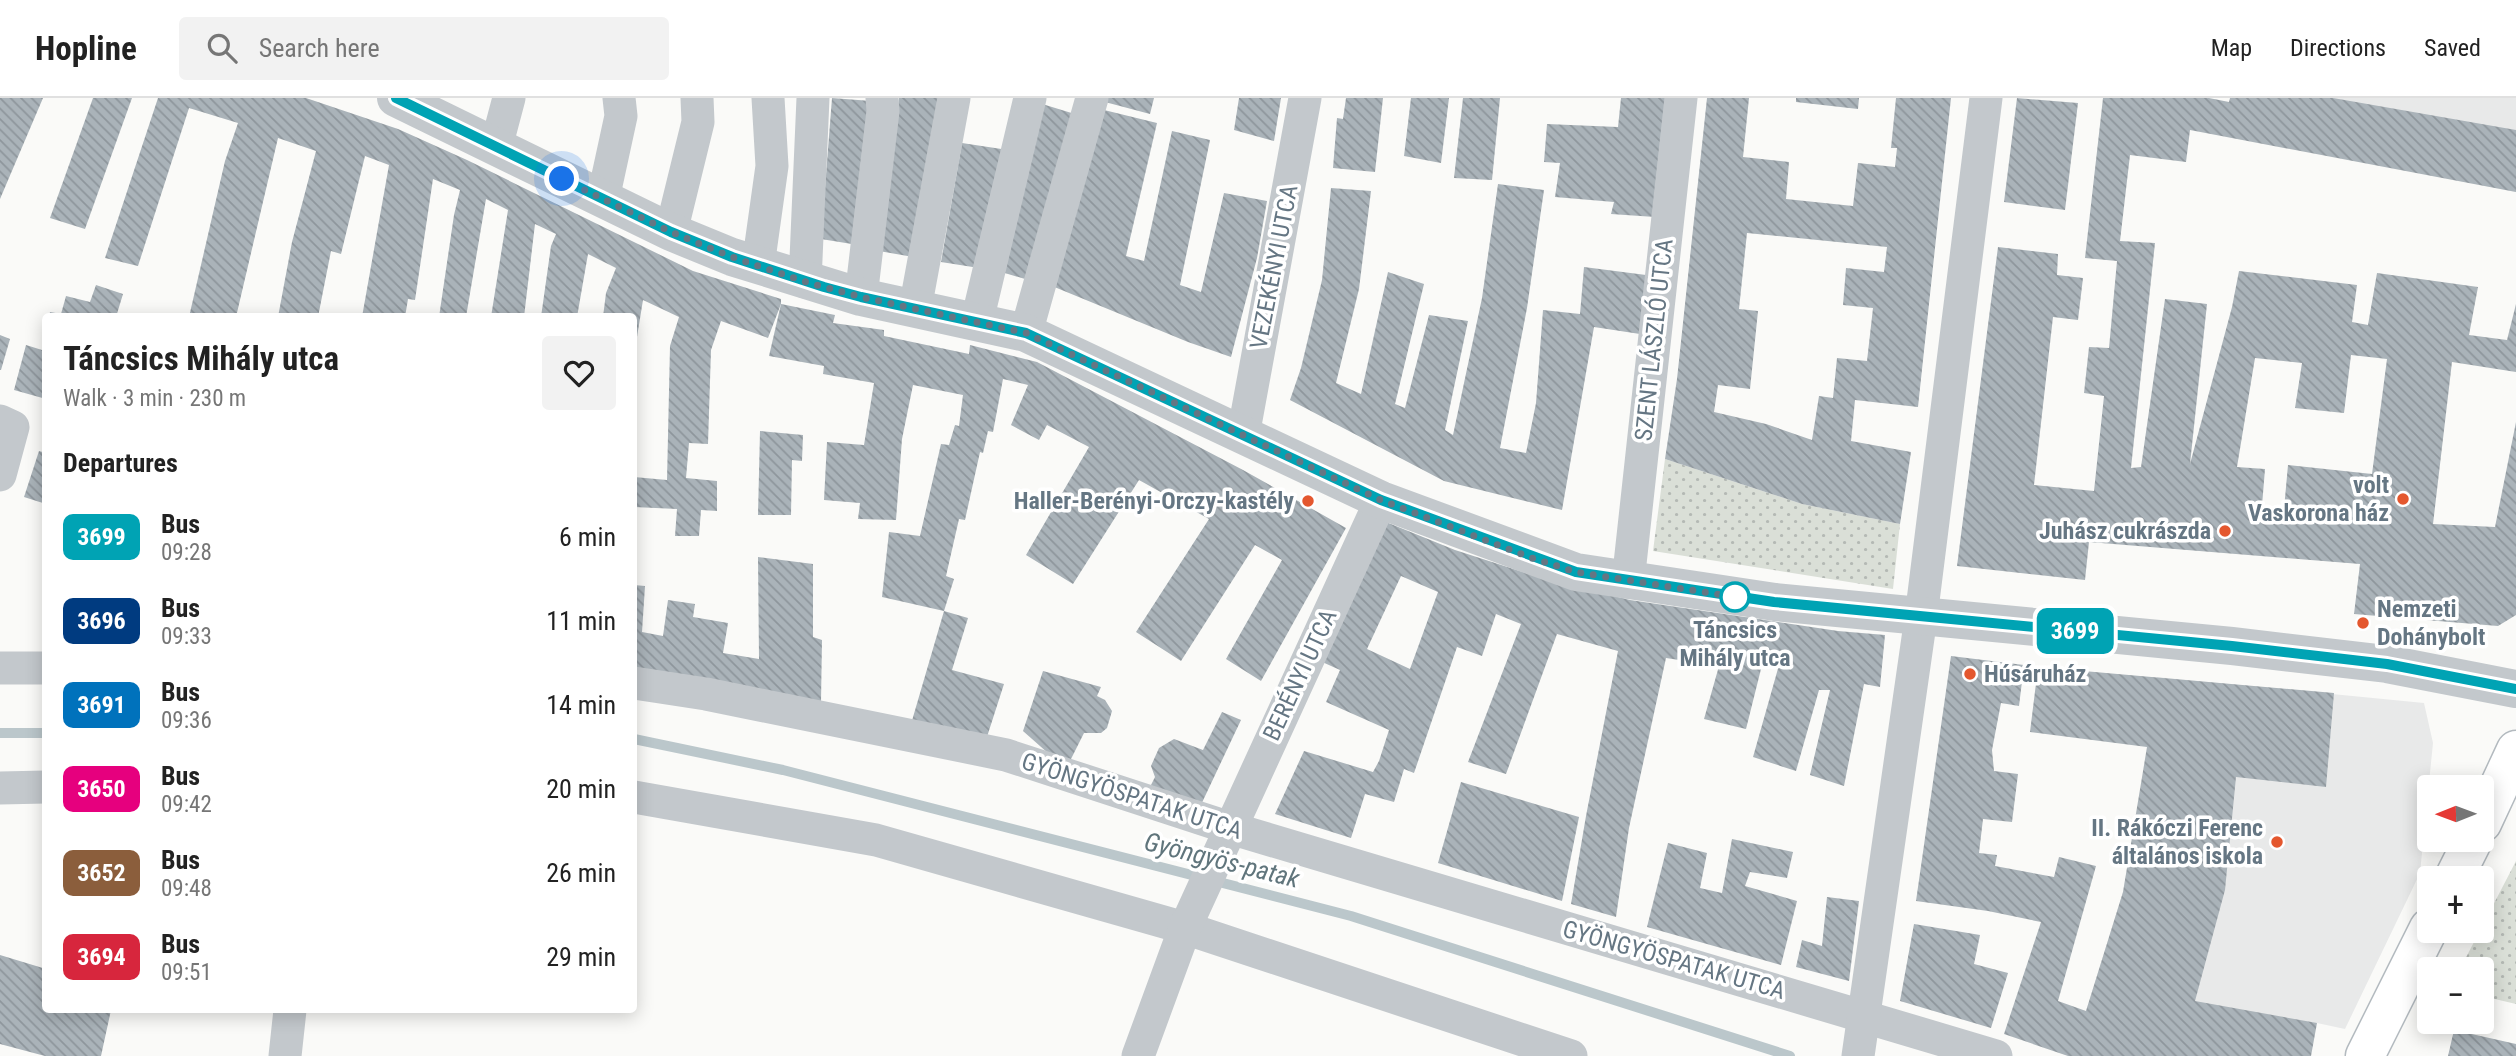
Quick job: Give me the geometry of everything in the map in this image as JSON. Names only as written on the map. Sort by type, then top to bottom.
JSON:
[{"type":"main road","points":[[2494,797],[2516,750]]},
{"type":"main road","points":[[2365,1056],[2422,943]]},
{"type":"street","points":[[396,98],[434,107],[496,147],[671,232],[806,282],[861,297],[1026,333],[1381,500],[1576,572],[1774,602],[2387,664],[2516,689]]},
{"type":"street","points":[[496,147],[509,98]]},
{"type":"street","points":[[603,199],[621,116],[619,98]]},
{"type":"street","points":[[671,232],[698,122],[697,98]]},
{"type":"street","points":[[758,265],[772,166],[768,98]]},
{"type":"street","points":[[806,282],[813,98]]},
{"type":"street","points":[[861,297],[883,98]]},
{"type":"street","points":[[915,309],[954,98]]},
{"type":"street","points":[[977,321],[1030,98]]},
{"type":"street","points":[[1026,333],[1091,98]]},
{"type":"street","name":"VEZEKÉNYI UTCA","points":[[1242,436],[1305,98]]},
{"type":"street","name":"SZENT LÁSZLÓ UTCA","points":[[1628,582],[1681,98]]},
{"type":"street","points":[[1858,1056],[1922,617],[1986,98]]},
{"type":"street","points":[[0,421],[13,427],[0,475]]},
{"type":"street","name":"BERÉNYI UTCA","points":[[1138,1056],[1187,922],[1381,500]]},
{"type":"street","points":[[0,668],[42,668]]},
{"type":"street","name":"GYÖNGYÖSPATAK UTCA","points":[[637,683],[706,694],[1006,755],[1226,840],[1863,1015],[1996,1056]]},
{"type":"street","points":[[0,788],[42,787]]},
{"type":"street","points":[[637,798],[876,840],[1187,922],[1572,1056]]},
{"type":"street","points":[[285,1056],[290,1013]]},
{"type":"shaded area","points":[[2269,98],[2516,98],[2516,192],[2396,168]]},
{"type":"shaded area","points":[[1665,459],[1802,504],[1900,524],[1893,589],[1653,551]]},
{"type":"shaded area","name":"II. Rákóczi Ferenc általános iskola","points":[[2157,677],[2424,703],[2433,743],[2430,775],[2417,775],[2417,852],[2422,852],[2421,866],[2417,866],[2417,879],[2345,1029],[2317,1023],[2072,1056],[2123,892],[2145,767]]},
{"type":"shaded area","points":[[2516,861],[2516,1004],[2494,999],[2494,957],[2466,957],[2473,943],[2494,943],[2494,903]]},
{"type":"building","points":[[0,98],[43,98],[0,199]]},
{"type":"building","points":[[93,98],[132,98],[85,229],[50,218]]},
{"type":"building","points":[[158,98],[306,98],[398,129],[693,271],[781,299],[781,304],[768,338],[721,321],[711,350],[708,444],[689,443],[686,478],[717,481],[717,511],[701,510],[699,536],[675,536],[677,509],[637,507],[637,477],[667,480],[670,346],[679,317],[643,300],[637,337],[637,313],[604,313],[606,293],[616,268],[588,254],[578,313],[542,313],[551,246],[556,234],[535,224],[524,313],[492,313],[508,210],[486,199],[467,313],[440,313],[460,190],[433,179],[415,300],[408,299],[406,313],[363,313],[389,165],[365,156],[341,254],[331,251],[319,313],[279,313],[292,242],[316,151],[278,138],[237,313],[190,313],[225,161],[238,123],[189,108],[138,266],[105,258]]},
{"type":"building","points":[[832,98],[871,101],[858,245],[821,239]]},
{"type":"building","points":[[899,98],[946,98],[919,258],[879,251]]},
{"type":"building","points":[[1106,98],[1154,98],[1150,114],[1105,102]]},
{"type":"building","points":[[1239,98],[1281,98],[1274,141],[1234,130]]},
{"type":"building","points":[[1346,98],[1383,98],[1375,172],[1333,168],[1337,118],[1343,119]]},
{"type":"building","points":[[1411,98],[1449,98],[1441,163],[1404,156]]},
{"type":"building","points":[[1463,98],[1500,98],[1492,180],[1454,178]]},
{"type":"building","points":[[1621,98],[1670,98],[1655,217],[1611,214],[1614,202],[1555,197],[1560,163],[1544,162],[1547,124],[1618,127]]},
{"type":"building","points":[[1707,98],[1749,98],[1743,157],[1789,162],[1786,199],[1853,206],[1858,163],[1895,167],[1897,148],[1891,148],[1896,98],[1951,98],[1918,407],[1855,400],[1851,441],[1911,452],[1900,524],[1802,504],[1665,459],[1677,379]],"holes":[[[1747,233],[1887,247],[1884,272],[1846,268],[1843,305],[1873,308],[1867,361],[1837,358],[1833,398],[1819,396],[1812,440],[1766,424],[1714,412],[1718,385],[1750,389],[1758,311],[1739,309]]]},
{"type":"building","points":[[1796,98],[1859,98],[1858,109],[1796,102]]},
{"type":"building","points":[[2017,98],[2078,103],[2065,210],[2004,202]]},
{"type":"building","points":[[2103,98],[2209,98],[2229,102],[2230,98],[2333,98],[2516,130],[2516,192],[2190,130],[2186,162],[2130,155],[2120,241],[2155,243],[2131,468],[2141,467],[2165,299],[2207,304],[2190,464],[2239,271],[2357,285],[2352,322],[2368,325],[2377,273],[2478,287],[2469,335],[2507,340],[2516,304],[2516,372],[2452,362],[2433,524],[2495,527],[2516,422],[2516,615],[2498,626],[2354,614],[2360,564],[2089,542],[2085,580],[1957,566],[1998,247],[2058,254],[2057,275],[2083,278],[2078,320],[2053,317],[2034,485],[2094,491],[2104,396],[2084,393],[2089,347],[2109,348],[2117,261],[2085,258]],"holes":[[[2351,355],[2387,359],[2372,474],[2288,465],[2283,520],[2261,518],[2265,469],[2237,467],[2255,358],[2302,363],[2295,408],[2344,413]]]},
{"type":"building","points":[[1039,103],[1078,115],[1035,282],[998,271]]},
{"type":"building","points":[[1100,109],[1157,123],[1126,256],[1144,261],[1172,131],[1210,140],[1180,285],[1201,292],[1224,193],[1267,201],[1257,258],[1231,357],[1052,286]]},
{"type":"building","points":[[962,143],[1008,150],[979,268],[941,262]]},
{"type":"building","points":[[1498,184],[1544,190],[1527,308],[1500,448],[1526,453],[1536,403],[1543,310],[1580,314],[1584,267],[1646,275],[1640,334],[1594,327],[1562,510],[1444,481],[1290,400],[1301,368],[1322,280],[1331,188],[1371,191],[1359,289],[1336,383],[1361,394],[1388,272],[1424,284],[1395,404],[1405,408],[1429,315],[1468,321],[1445,430],[1453,435],[1482,298]]},
{"type":"building","points":[[96,285],[123,294],[117,313],[61,313],[66,296],[90,302]]},
{"type":"building","points":[[781,304],[835,315],[833,323],[884,330],[884,336],[969,354],[970,345],[1037,362],[1243,470],[1346,528],[1261,681],[1226,659],[1282,560],[1255,545],[1181,661],[1136,632],[1209,519],[1139,480],[1073,584],[1026,555],[1089,447],[1047,425],[1039,440],[1011,425],[1028,385],[1003,379],[993,432],[988,431],[983,453],[980,452],[965,520],[959,519],[946,576],[954,579],[944,611],[882,597],[889,532],[920,536],[941,444],[949,445],[955,425],[959,426],[963,395],[913,385],[902,439],[896,520],[858,519],[860,503],[824,500],[827,442],[864,445],[874,383],[823,374],[824,366],[769,356]]},
{"type":"building","points":[[0,335],[10,339],[1,370],[0,370]]},
{"type":"building","points":[[26,345],[42,350],[42,398],[14,390]]},
{"type":"building","points":[[760,431],[803,435],[802,461],[792,460],[791,515],[758,515]]},
{"type":"building","points":[[39,451],[42,452],[42,503],[24,497]]},
{"type":"building","points":[[1386,522],[1455,550],[1538,577],[1630,600],[1838,631],[1885,635],[1880,687],[1864,684],[1844,786],[1810,775],[1830,690],[1819,690],[1796,771],[1753,757],[1779,665],[1763,661],[1746,729],[1704,719],[1719,666],[1666,658],[1629,828],[1616,917],[1571,904],[1618,651],[1557,634],[1506,774],[1468,762],[1521,624],[1496,614],[1482,656],[1457,647],[1414,773],[1404,769],[1394,802],[1365,794],[1351,838],[1275,814],[1304,751],[1373,772],[1389,730],[1326,702],[1340,670],[1320,661]],"holes":[[[1401,576],[1438,592],[1410,669],[1367,649]]]},
{"type":"building","points":[[758,557],[813,564],[813,637],[822,640],[821,702],[637,671],[637,585],[645,586],[642,632],[663,636],[668,600],[695,604],[693,617],[728,623],[723,653],[759,659]]},
{"type":"building","points":[[944,611],[968,618],[952,670],[1004,684],[985,743],[911,724]]},
{"type":"building","points":[[1951,656],[2024,665],[2019,706],[2001,703],[1992,750],[1994,771],[2018,774],[2012,822],[1983,819],[1979,853],[1997,855],[1995,866],[2054,877],[2059,857],[2096,866],[2058,1001],[2086,1011],[2123,892],[2147,747],[2030,732],[2038,667],[2334,693],[2326,787],[2236,777],[2225,890],[2195,1001],[2317,1023],[2311,1056],[2068,1056],[2004,1034],[2041,922],[1916,901]]},
{"type":"building","points":[[1043,671],[1101,687],[1097,696],[1105,700],[1112,711],[1107,728],[1101,733],[1084,733],[1066,769],[1023,731]]},
{"type":"building","points":[[1222,712],[1241,720],[1199,809],[1147,793],[1155,777],[1151,766],[1159,748],[1174,739],[1203,750]]},
{"type":"building","points":[[1461,782],[1579,817],[1562,901],[1438,863]]},
{"type":"building","points":[[1732,839],[1793,852],[1787,878],[1750,872],[1745,886],[1797,901],[1781,965],[1647,927],[1668,843],[1707,853],[1700,888],[1722,893]]},
{"type":"building","points":[[1827,897],[1859,901],[1849,981],[1796,967],[1802,940],[1822,946]]},
{"type":"building","points":[[1914,924],[1980,935],[1974,964],[2008,973],[1991,1028],[1900,1001]]},
{"type":"building","points":[[0,955],[42,968],[42,1013],[110,1013],[101,1056],[45,1056],[0,1044]]},
{"type":"building","points":[[2453,1034],[2472,1034],[2516,1044],[2516,1056],[2448,1056]]},
{"type":"waterway","name":"Gyöngyös-patak","points":[[0,733],[42,733]]},
{"type":"waterway","name":"Gyöngyös-patak","points":[[637,740],[783,770],[1351,916],[1790,1056]]},
{"type":"bus line","name":"3699","points":[[396,98],[671,232],[712,249],[806,282],[861,297],[1026,333],[1381,500],[1532,558],[1576,572],[1774,602],[2232,646],[2387,664],[2516,689]]},
{"type":"place","name":"volt Vaskorona ház","points":[[2403,499]]},
{"type":"place","name":"Haller-Berényi-Orczy-kastély","points":[[1308,501]]},
{"type":"place","name":"Juhász cukrászda","points":[[2225,531]]},
{"type":"place","name":"Táncsics Mihály utca","points":[[1735,597]]},
{"type":"place","name":"Nemzeti Dohánybolt","points":[[2363,623]]},
{"type":"place","name":"Húsáruház","points":[[1970,674]]},
{"type":"place","name":"II. Rákóczi Ferenc általános iskola","points":[[2277,842]]},
{"type":"route","points":[[562,179],[671,232],[732,257],[806,282],[861,297],[1026,333],[1381,500],[1532,558],[1576,572],[1628,582],[1735,597]]}]
